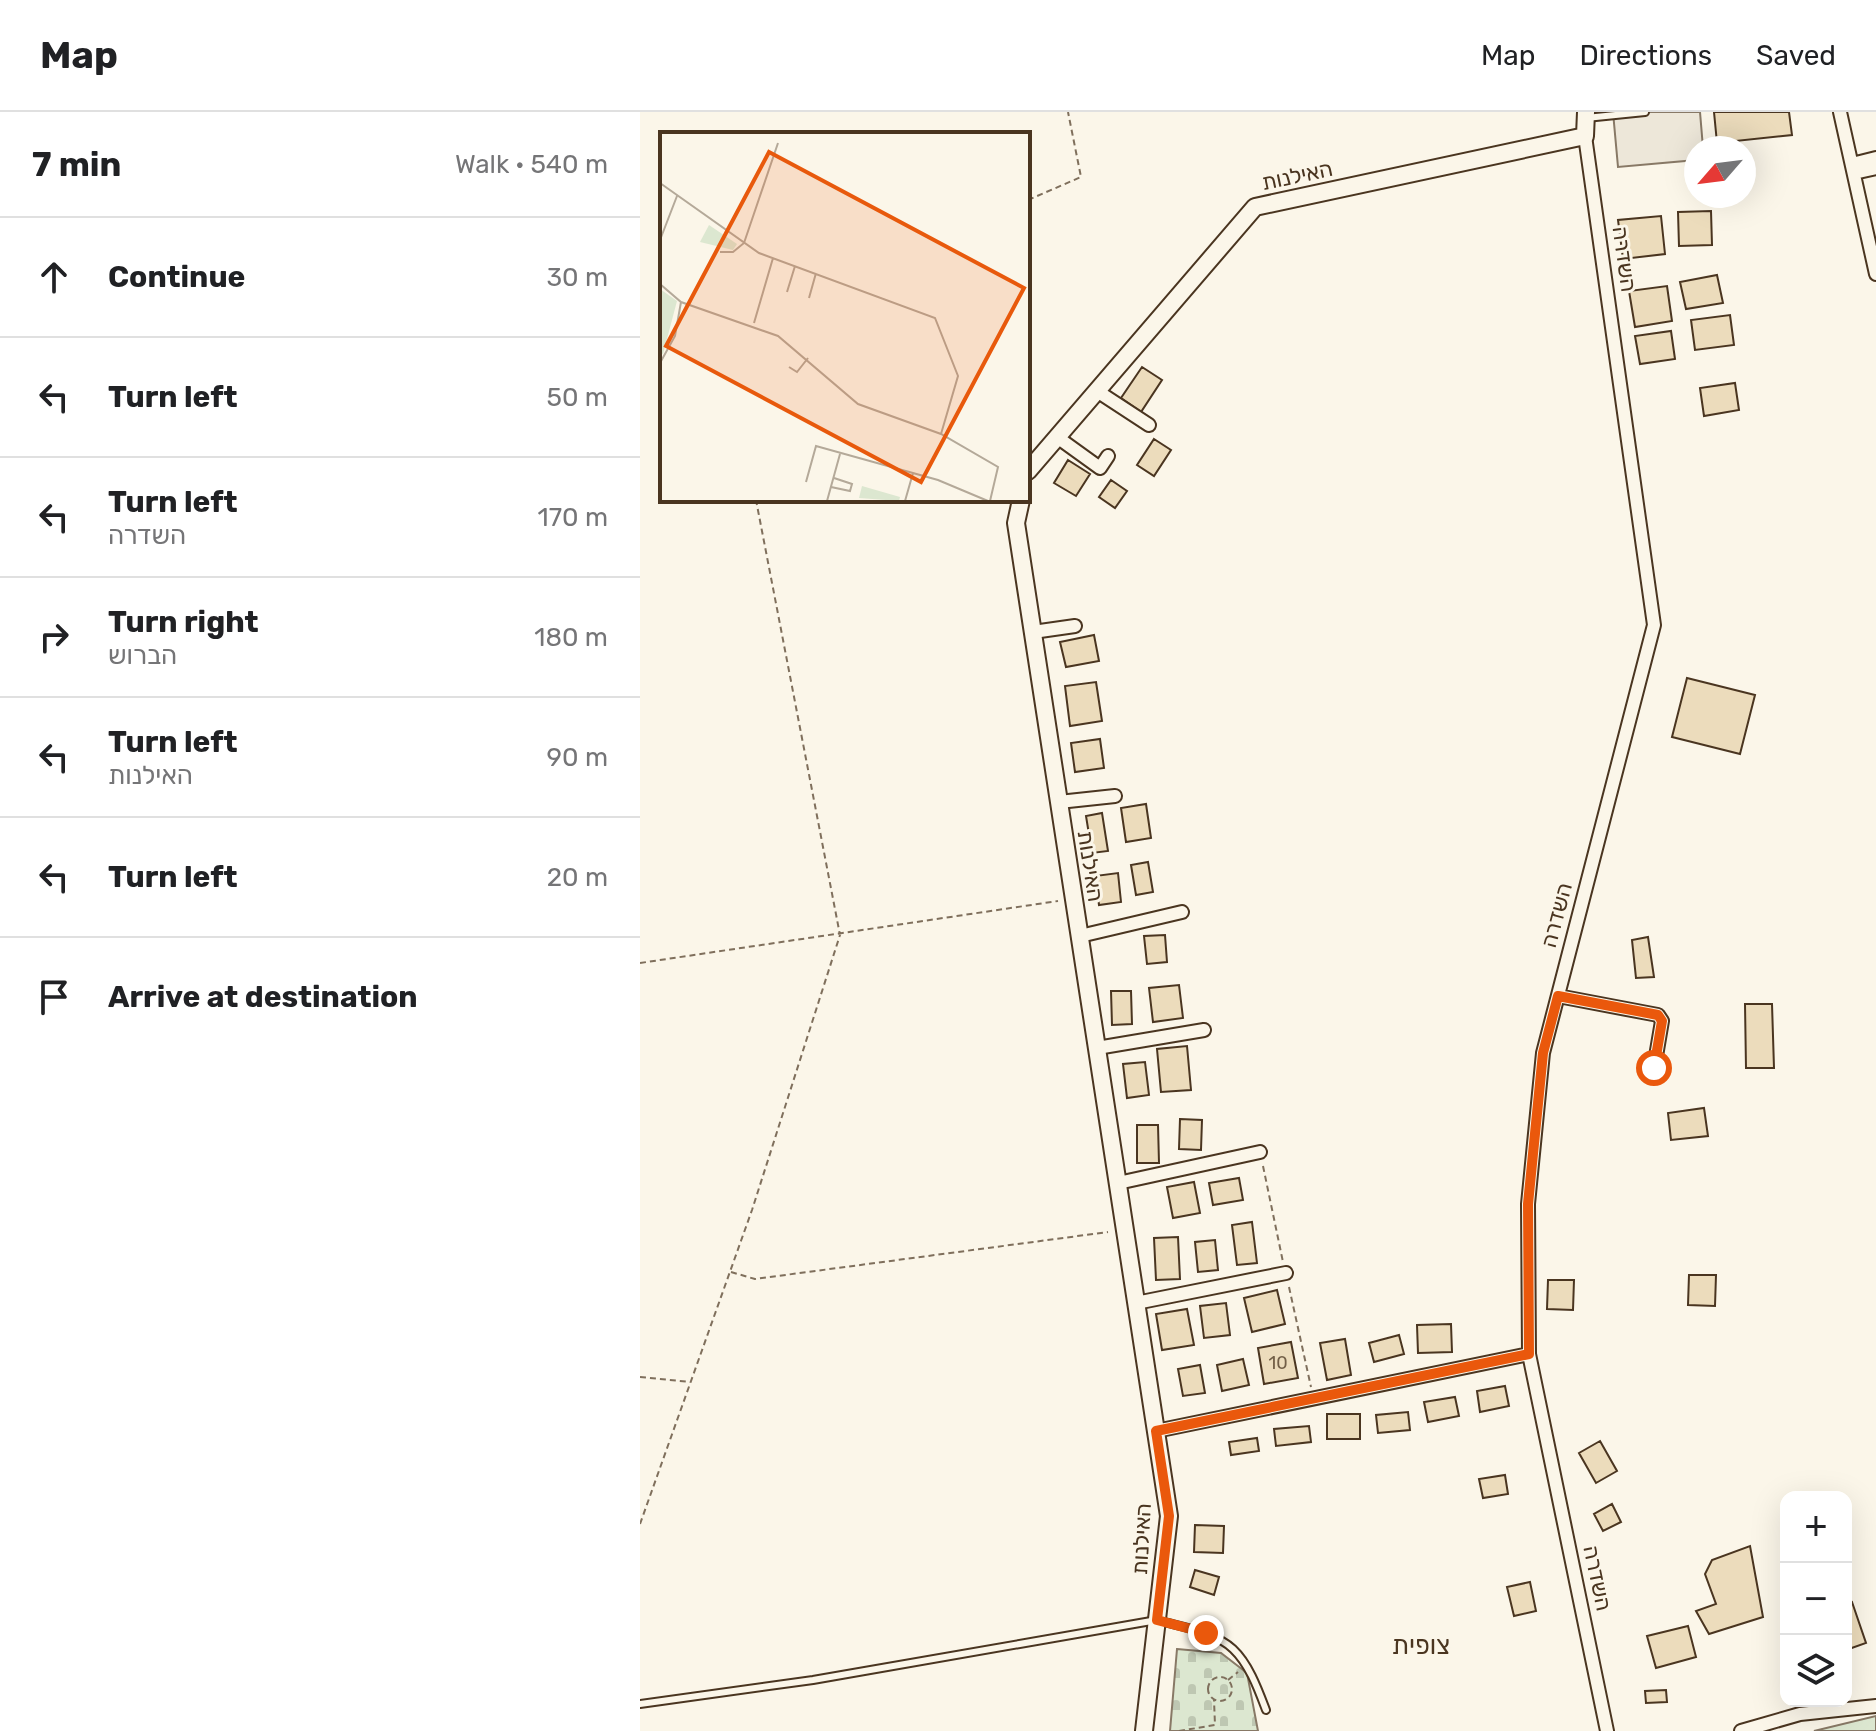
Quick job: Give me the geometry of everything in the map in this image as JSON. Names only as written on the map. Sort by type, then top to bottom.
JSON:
[{"type":"street","points":[[1840,112],[1876,274]]},
{"type":"street","name":"השדרה","points":[[1586,115],[1585,136],[1654,625],[1543,1053],[1528,1204],[1529,1354],[1607,1731]]},
{"type":"street","name":"האילנות","points":[[1030,469],[1255,207],[1585,136]]},
{"type":"street","points":[[1853,168],[1876,158]]},
{"type":"street","points":[[1853,168],[1876,168]]},
{"type":"street","points":[[1097,391],[1149,425]]},
{"type":"street","points":[[1057,437],[1100,468],[1108,456]]},
{"type":"street","name":"האילנות","points":[[1021,502],[1016,523],[1169,1516],[1144,1731]]},
{"type":"street","points":[[1033,632],[1075,626]]},
{"type":"street","name":"האילנות","points":[[1059,802],[1115,796]]},
{"type":"street","name":"האילנות","points":[[1080,936],[1182,912]]},
{"type":"street","points":[[1558,996],[1658,1015],[1662,1021],[1654,1068]]},
{"type":"street","points":[[1097,1048],[1204,1030]]},
{"type":"street","points":[[1118,1183],[1260,1152]]},
{"type":"street","points":[[1136,1303],[1286,1273]]},
{"type":"street","points":[[1156,1431],[1529,1354]]},
{"type":"street","points":[[1741,1731],[1800,1714],[1876,1706]]},
{"type":"lane","points":[[1586,115],[1645,112]]},
{"type":"lane","points":[[640,1704],[813,1680],[1157,1620],[1206,1633],[1233,1648],[1253,1678],[1266,1710]]},
{"type":"path","points":[[1030,199],[1081,177],[1068,112]]},
{"type":"path","points":[[640,1524],[730,1271],[840,935],[756,502]]},
{"type":"path","points":[[640,963],[1074,898]]},
{"type":"path","points":[[730,1271],[755,1279],[1125,1230]]},
{"type":"path","points":[[640,1377],[690,1382]]},
{"type":"path","points":[[1179,1731],[1215,1725],[1213,1699],[1209,1693],[1211,1682],[1217,1678],[1228,1680],[1245,1667]]},
{"type":"path","points":[[1213,1699],[1221,1701],[1228,1698],[1232,1687],[1228,1680]]},
{"type":"green space","points":[[1177,1649],[1221,1653],[1247,1673],[1258,1731],[1170,1731]]},
{"type":"green space","points":[[1876,1716],[1876,1731],[1814,1731]]},
{"type":"shaded area","points":[[1613,112],[1700,112],[1702,136],[1684,136],[1684,161],[1618,167]]},
{"type":"building","points":[[1714,112],[1789,112],[1792,135],[1756,139],[1756,136],[1716,136]]},
{"type":"building","points":[[1711,211],[1712,245],[1679,246],[1678,212]]},
{"type":"building","points":[[1661,216],[1665,254],[1623,259],[1618,220]]},
{"type":"building","points":[[1717,275],[1723,303],[1686,309],[1680,282]]},
{"type":"building","points":[[1667,286],[1672,321],[1635,327],[1629,291]]},
{"type":"building","points":[[1730,315],[1734,345],[1695,350],[1691,320]]},
{"type":"building","points":[[1671,331],[1675,359],[1640,364],[1635,336]]},
{"type":"building","points":[[1142,367],[1162,380],[1141,412],[1121,398]]},
{"type":"building","points":[[1735,383],[1739,410],[1704,416],[1700,388]]},
{"type":"building","points":[[1154,439],[1171,450],[1154,476],[1137,465]]},
{"type":"building","points":[[1068,460],[1090,474],[1076,496],[1054,483]]},
{"type":"building","points":[[1111,480],[1127,491],[1115,508],[1099,497]]},
{"type":"building","points":[[1094,635],[1099,661],[1066,667],[1060,642]]},
{"type":"building","points":[[1687,678],[1755,695],[1740,754],[1672,737]]},
{"type":"building","points":[[1096,682],[1102,721],[1070,726],[1065,686]]},
{"type":"building","points":[[1100,739],[1104,768],[1075,772],[1071,743]]},
{"type":"building","points":[[1146,804],[1151,838],[1126,842],[1121,808]]},
{"type":"building","points":[[1102,813],[1108,851],[1092,853],[1086,816]]},
{"type":"building","points":[[1148,862],[1153,892],[1136,895],[1131,865]]},
{"type":"building","points":[[1118,873],[1121,902],[1099,905],[1095,876]]},
{"type":"building","points":[[1165,935],[1167,962],[1147,964],[1144,936]]},
{"type":"building","points":[[1648,937],[1654,977],[1636,978],[1632,940]]},
{"type":"building","points":[[1179,985],[1183,1018],[1153,1022],[1149,988]]},
{"type":"building","points":[[1111,991],[1131,991],[1132,1024],[1112,1025]]},
{"type":"building","points":[[1745,1004],[1772,1004],[1774,1068],[1746,1068]]},
{"type":"building","points":[[1187,1046],[1191,1090],[1161,1092],[1157,1049]]},
{"type":"building","points":[[1145,1062],[1149,1095],[1127,1098],[1123,1064]]},
{"type":"building","points":[[1704,1108],[1708,1136],[1671,1140],[1668,1113]]},
{"type":"building","points":[[1180,1119],[1202,1120],[1201,1150],[1179,1149]]},
{"type":"building","points":[[1137,1125],[1158,1125],[1159,1163],[1137,1163]]},
{"type":"building","points":[[1239,1178],[1243,1200],[1213,1205],[1209,1183]]},
{"type":"building","points":[[1194,1182],[1200,1213],[1173,1218],[1167,1187]]},
{"type":"building","points":[[1252,1222],[1257,1263],[1237,1265],[1232,1225]]},
{"type":"building","points":[[1178,1237],[1180,1279],[1156,1280],[1154,1238]]},
{"type":"building","points":[[1215,1240],[1218,1270],[1198,1272],[1195,1242]]},
{"type":"building","points":[[1689,1275],[1716,1275],[1715,1306],[1688,1305]]},
{"type":"building","points":[[1548,1280],[1574,1280],[1573,1310],[1547,1309]]},
{"type":"building","points":[[1277,1290],[1285,1324],[1252,1332],[1244,1298]]},
{"type":"building","points":[[1226,1303],[1230,1335],[1204,1338],[1200,1306]]},
{"type":"building","points":[[1187,1309],[1194,1345],[1162,1350],[1156,1314]]},
{"type":"building","points":[[1451,1324],[1452,1352],[1418,1353],[1417,1325]]},
{"type":"building","points":[[1399,1335],[1404,1354],[1374,1362],[1369,1343]]},
{"type":"building","points":[[1345,1339],[1351,1375],[1327,1380],[1320,1343]]},
{"type":"building","points":[[1291,1342],[1298,1378],[1264,1384],[1258,1348]]},
{"type":"building","points":[[1243,1359],[1249,1385],[1222,1391],[1217,1365]]},
{"type":"building","points":[[1200,1365],[1205,1393],[1183,1396],[1178,1369]]},
{"type":"building","points":[[1505,1386],[1509,1406],[1480,1412],[1477,1391]]},
{"type":"building","points":[[1455,1397],[1459,1416],[1428,1422],[1424,1402]]},
{"type":"building","points":[[1408,1412],[1410,1430],[1378,1433],[1376,1415]]},
{"type":"building","points":[[1327,1414],[1360,1414],[1360,1439],[1327,1439]]},
{"type":"building","points":[[1309,1426],[1311,1442],[1276,1446],[1274,1429]]},
{"type":"building","points":[[1257,1438],[1259,1451],[1231,1455],[1229,1442]]},
{"type":"building","points":[[1600,1441],[1617,1471],[1596,1483],[1579,1453]]},
{"type":"building","points":[[1505,1475],[1508,1494],[1483,1498],[1479,1479]]},
{"type":"building","points":[[1612,1504],[1621,1522],[1603,1531],[1594,1514]]},
{"type":"building","points":[[1195,1525],[1224,1526],[1223,1553],[1194,1552]]},
{"type":"building","points":[[1750,1546],[1763,1617],[1709,1634],[1696,1611],[1716,1604],[1705,1574],[1712,1560]]},
{"type":"building","points":[[1195,1570],[1219,1577],[1214,1595],[1190,1587]]},
{"type":"building","points":[[1530,1582],[1536,1611],[1514,1616],[1507,1587]]},
{"type":"building","points":[[1852,1602],[1866,1643],[1852,1648]]},
{"type":"building","points":[[1688,1626],[1696,1657],[1656,1668],[1647,1636]]},
{"type":"building","points":[[1666,1690],[1667,1702],[1646,1703],[1645,1691]]},
{"type":"district","name":"צופית","points":[[1421,1645]]},
{"type":"route","points":[[1206,1633],[1157,1620],[1169,1516],[1156,1431],[1529,1354],[1528,1204],[1543,1053],[1558,996],[1658,1015],[1662,1021],[1654,1068]]}]
